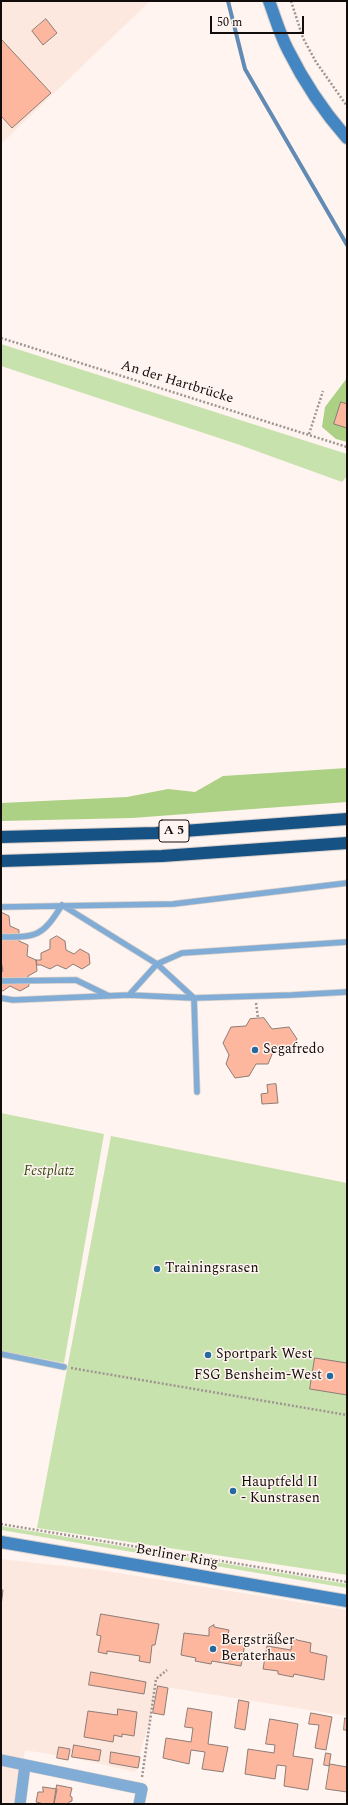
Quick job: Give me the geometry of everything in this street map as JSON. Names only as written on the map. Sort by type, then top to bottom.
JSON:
[{"type":"highway","name":"A 5","points":[[1,837],[156,833],[347,818]]},
{"type":"highway","name":"A 5","points":[[1,861],[162,856],[347,843]]},
{"type":"street","points":[[269,1],[288,50],[316,98],[347,138]]},
{"type":"street","name":"Berliner Ring","points":[[1,1542],[347,1601]]},
{"type":"street","points":[[1,1760],[142,1789],[139,1804]]},
{"type":"street","points":[[20,1804],[25,1765]]},
{"type":"lane","points":[[1,907],[173,904],[347,883]]},
{"type":"lane","points":[[1,937],[31,937],[49,926],[62,905]]},
{"type":"lane","points":[[62,905],[157,964],[194,998],[197,1092]]},
{"type":"lane","points":[[129,996],[157,964],[182,953],[347,942]]},
{"type":"lane","points":[[1,981],[76,980],[111,996]]},
{"type":"lane","points":[[1,998],[13,1000],[111,996],[194,998],[347,992]]},
{"type":"lane","points":[[1,1354],[64,1367]]},
{"type":"path","points":[[291,1],[303,38],[316,62],[347,106]]},
{"type":"path","name":"An der Hartbrücke","points":[[1,338],[347,446]]},
{"type":"path","points":[[309,434],[323,390]]},
{"type":"path","points":[[256,996],[258,1018]]},
{"type":"path","points":[[64,1367],[347,1415]]},
{"type":"path","points":[[1,1524],[347,1582]]},
{"type":"path","points":[[142,1789],[142,1764],[156,1679],[167,1670]]},
{"type":"shaded area","points":[[1,1],[150,1],[1,144]]},
{"type":"shaded area","points":[[1,1559],[100,1570],[347,1610],[347,1716],[159,1686],[135,1772],[79,1759],[25,1750],[17,1804],[1,1804]]},
{"type":"green space","points":[[1,344],[347,454],[347,476],[342,482],[237,444],[1,366]]},
{"type":"green space","points":[[347,378],[347,442],[336,439],[322,427],[325,407]]},
{"type":"green space","points":[[347,768],[347,802],[132,818],[1,821],[1,803],[127,797],[168,789],[195,792],[223,776]]},
{"type":"green space","name":"Festplatz","points":[[1,1113],[104,1134],[64,1363],[1,1351]]},
{"type":"green space","name":"Sportpark West","points":[[111,1136],[347,1183],[347,1575],[37,1528]]},
{"type":"green space","points":[[1,1526],[347,1584],[347,1588],[1,1530]]},
{"type":"building","points":[[46,19],[57,33],[43,45],[32,31]]},
{"type":"building","points":[[1,39],[51,93],[12,128],[1,116]]},
{"type":"building","points":[[341,402],[347,404],[347,428],[334,424]]},
{"type":"building","points":[[1,912],[9,916],[10,926],[19,930],[19,941],[28,945],[27,956],[36,960],[37,971],[28,976],[29,986],[20,991],[10,986],[3,991],[1,990],[1,972],[3,971],[1,961]]},
{"type":"building","points":[[57,936],[65,941],[66,950],[74,954],[80,949],[89,954],[90,964],[82,969],[73,964],[66,969],[57,965],[50,969],[37,965],[36,960],[41,960],[41,953],[50,949],[50,940]]},
{"type":"building","points":[[264,1018],[272,1029],[289,1027],[297,1039],[291,1051],[273,1052],[268,1064],[256,1064],[249,1076],[235,1078],[226,1064],[229,1055],[223,1043],[231,1027],[246,1026],[250,1019]]},
{"type":"building","points":[[276,1084],[278,1103],[262,1104],[261,1094],[268,1093],[267,1085]]},
{"type":"building","name":"FSG Bensheim-West","points":[[315,1358],[347,1363],[347,1395],[310,1389]]},
{"type":"building","points":[[1,1590],[3,1590],[1,1606]]},
{"type":"building","points":[[101,1614],[159,1624],[155,1645],[152,1645],[150,1663],[139,1661],[140,1656],[107,1651],[107,1654],[98,1652],[101,1636],[97,1635]]},
{"type":"building","name":"Bergsträßer Beraterhaus","points":[[214,1625],[214,1627],[229,1630],[227,1639],[245,1643],[241,1666],[212,1661],[211,1664],[195,1661],[196,1658],[181,1655],[184,1633],[209,1636],[209,1628]]},
{"type":"building","points":[[296,1639],[311,1643],[310,1652],[327,1656],[324,1680],[294,1674],[293,1677],[278,1674],[278,1671],[263,1669],[267,1646],[291,1650],[292,1641]]},
{"type":"building","points":[[91,1672],[146,1682],[144,1694],[89,1685]]},
{"type":"building","points":[[158,1686],[168,1688],[164,1715],[153,1713]]},
{"type":"building","points":[[239,1700],[249,1702],[245,1730],[235,1728]]},
{"type":"building","points":[[188,1708],[212,1712],[208,1744],[228,1747],[223,1772],[202,1769],[205,1752],[191,1750],[189,1764],[163,1758],[166,1738],[191,1742],[193,1728],[185,1727]]},
{"type":"building","points":[[118,1709],[137,1712],[134,1736],[122,1734],[122,1737],[114,1735],[113,1742],[84,1737],[88,1711],[117,1715]]},
{"type":"building","points":[[311,1713],[332,1717],[326,1750],[315,1748],[319,1725],[309,1724]]},
{"type":"building","points":[[345,1718],[347,1719],[347,1730],[344,1730]]},
{"type":"building","points":[[270,1719],[298,1724],[293,1756],[313,1759],[308,1790],[284,1786],[286,1766],[277,1765],[275,1779],[245,1774],[248,1749],[274,1753],[275,1745],[266,1744]]},
{"type":"building","points":[[74,1745],[101,1750],[99,1761],[72,1757]]},
{"type":"building","points":[[59,1747],[70,1749],[68,1760],[57,1758]]},
{"type":"building","points":[[111,1752],[140,1757],[138,1768],[110,1763]]},
{"type":"building","points":[[326,1753],[331,1754],[329,1766],[324,1765]]},
{"type":"building","points":[[330,1764],[347,1767],[347,1792],[326,1789]]},
{"type":"building","points":[[57,1785],[72,1788],[70,1796],[72,1797],[72,1801],[69,1802],[69,1804],[54,1804]]},
{"type":"building","points":[[43,1787],[57,1789],[54,1804],[40,1804],[41,1803],[36,1802],[38,1792],[43,1792]]},
{"type":"waterway","points":[[228,1],[245,69],[347,245]]},
{"type":"place","name":"Segafredo","points":[[255,1050]]},
{"type":"place","name":"Trainingsrasen","points":[[157,1269]]},
{"type":"place","name":"Sportpark West","points":[[208,1355]]},
{"type":"place","name":"FSG Bensheim-West","points":[[330,1376]]},
{"type":"place","name":"Hauptfeld II - Kunstrasen","points":[[233,1491]]},
{"type":"place","name":"Bergsträßer Beraterhaus","points":[[213,1649]]}]
